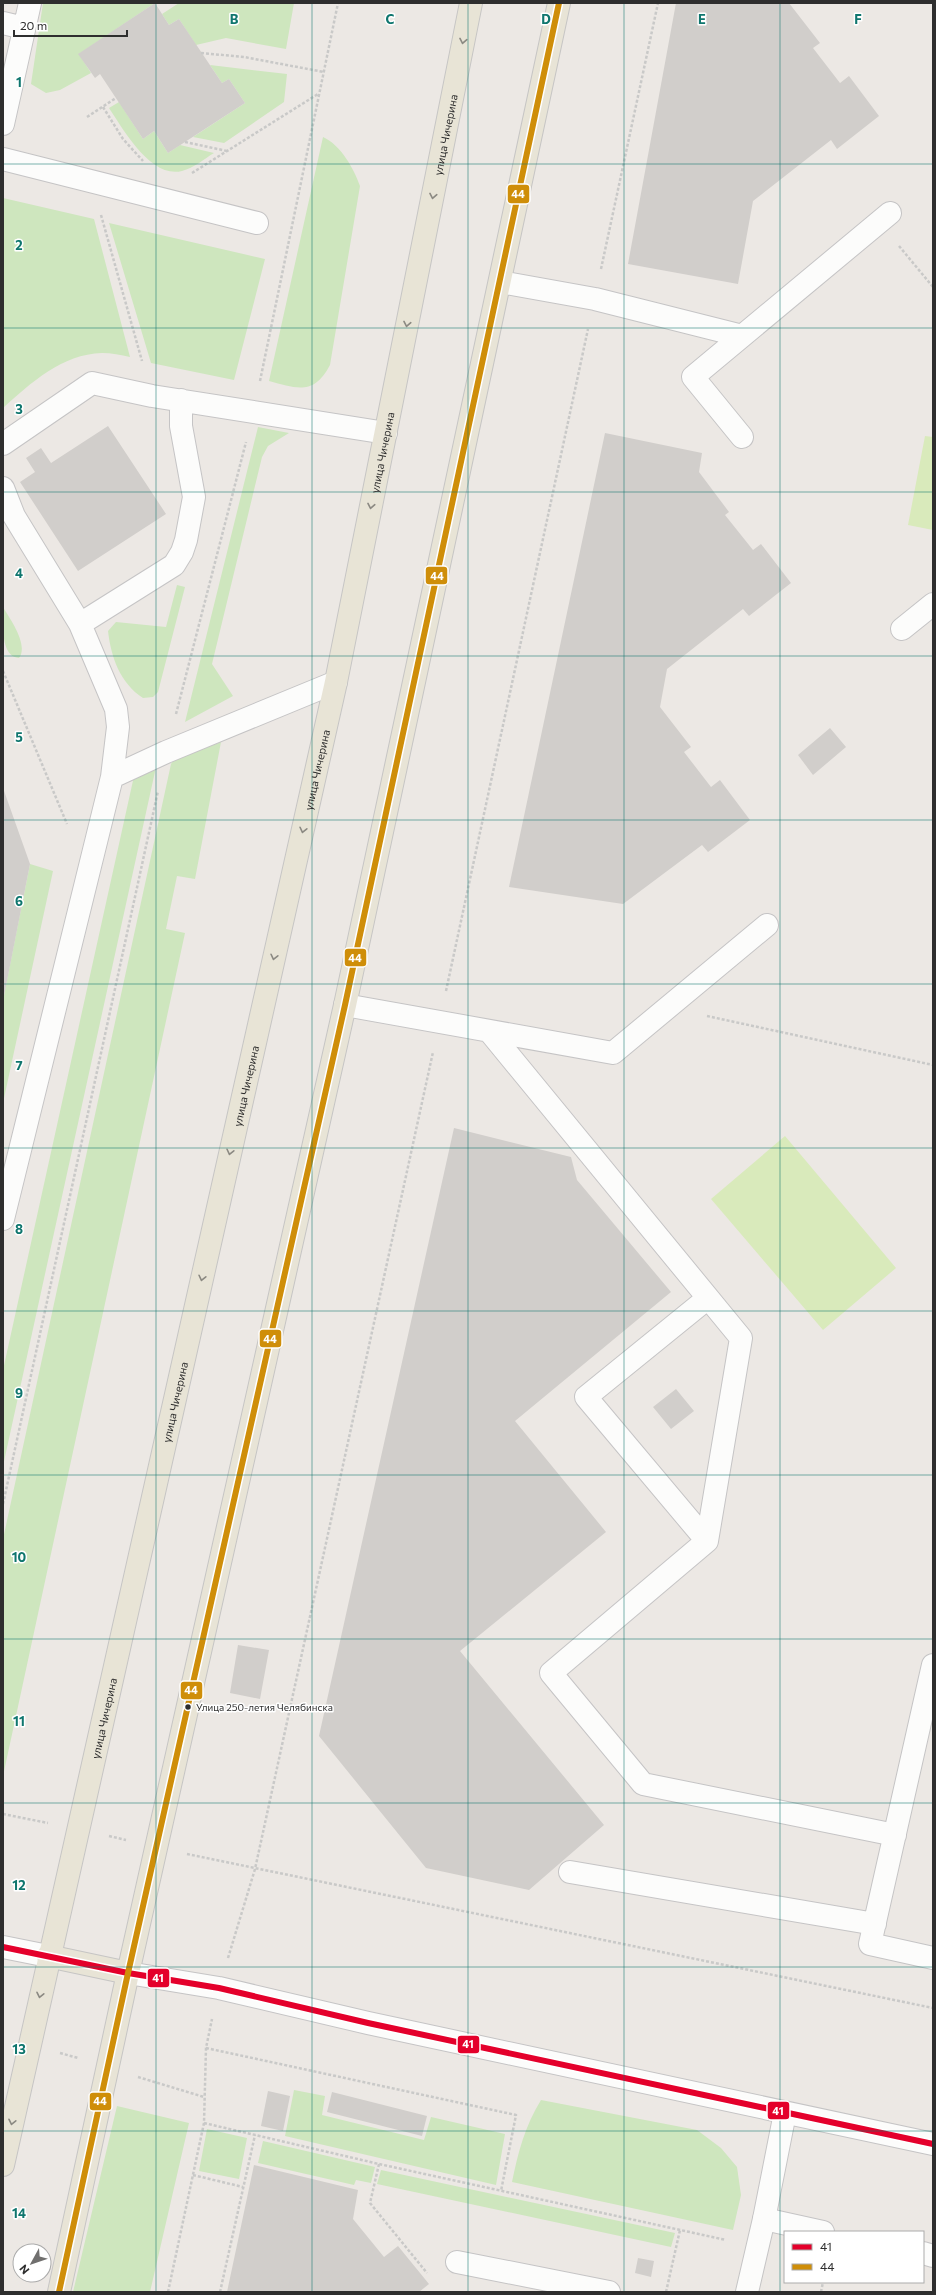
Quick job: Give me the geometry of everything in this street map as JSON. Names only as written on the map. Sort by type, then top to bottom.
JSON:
[{"type":"main road","name":"улица Чичерина","points":[[3,2165],[48,1956],[336,682],[471,3]]},
{"type":"main road","points":[[59,2292],[128,1973],[345,1004],[500,282],[558,3]]},
{"type":"main road","points":[[48,1956],[128,1973]]},
{"type":"street","points":[[3,124],[30,3]]},
{"type":"street","points":[[3,23],[24,28]]},
{"type":"street","points":[[3,159],[257,223]]},
{"type":"street","points":[[742,437],[693,377],[884,217]]},
{"type":"street","points":[[500,282],[595,299],[742,336]]},
{"type":"street","points":[[3,444],[90,384],[152,396],[386,433]]},
{"type":"street","points":[[80,624],[174,565],[182,552],[194,497],[181,426],[181,400]]},
{"type":"street","points":[[3,488],[14,516],[80,624],[116,709],[118,727],[112,777],[3,1219]]},
{"type":"street","points":[[902,629],[933,604]]},
{"type":"street","points":[[112,777],[166,752],[336,682]]},
{"type":"street","points":[[345,1004],[613,1053],[767,925]]},
{"type":"street","points":[[489,1031],[741,1338],[707,1541],[551,1673],[643,1784],[895,1835]]},
{"type":"street","points":[[707,1541],[586,1397],[708,1298]]},
{"type":"street","points":[[933,1666],[870,1944],[933,1958]]},
{"type":"street","points":[[570,1872],[875,1924]]},
{"type":"street","points":[[3,1947],[48,1956]]},
{"type":"street","points":[[128,1973],[219,1988],[376,2024],[933,2144]]},
{"type":"street","points":[[747,2292],[764,2219],[785,2112]]},
{"type":"street","points":[[764,2219],[818,2231]]},
{"type":"street","points":[[457,2262],[539,2285],[609,2292]]},
{"type":"path","points":[[202,53],[244,57],[324,72]]},
{"type":"path","points":[[150,196],[176,178],[194,173],[319,93]]},
{"type":"path","points":[[87,117],[116,98]]},
{"type":"path","points":[[103,107],[124,139],[145,163]]},
{"type":"path","points":[[185,142],[228,152]]},
{"type":"path","points":[[92,181],[152,396]]},
{"type":"path","points":[[884,217],[933,287]]},
{"type":"path","points":[[3,671],[70,830]]},
{"type":"path","points":[[667,1007],[933,1065]]},
{"type":"path","points":[[3,1814],[77,1828],[263,1871],[933,2008]]},
{"type":"path","points":[[168,2292],[204,2123],[206,2048],[219,1988]]},
{"type":"path","points":[[206,2048],[516,2115],[501,2191]]},
{"type":"path","points":[[204,2123],[378,2164],[758,2247]]},
{"type":"path","points":[[220,2292],[255,2135]]},
{"type":"path","points":[[378,2164],[370,2203],[428,2274]]},
{"type":"path","points":[[193,2175],[243,2187]]},
{"type":"path","points":[[666,2292],[680,2230]]},
{"type":"green space","points":[[43,3],[155,3],[79,54],[91,73],[60,90],[46,93],[31,84]]},
{"type":"green space","points":[[179,3],[294,3],[286,49],[226,38],[196,45],[179,19],[169,25],[162,14]]},
{"type":"green space","points":[[210,65],[287,74],[284,102],[224,143],[193,137],[245,103],[229,79],[222,83]]},
{"type":"green space","points":[[119,102],[143,139],[154,131],[168,153],[180,145],[214,153],[195,166],[186,170],[171,171],[159,167],[139,150],[109,108]]},
{"type":"green space","points":[[323,137],[336,146],[346,158],[360,186],[330,365],[318,381],[304,387],[297,387],[269,381]]},
{"type":"green space","points":[[3,198],[94,219],[130,357],[102,353],[74,358],[60,364],[36,380],[3,408]]},
{"type":"green space","points":[[109,223],[265,259],[234,380],[151,363]]},
{"type":"green space","points":[[258,427],[289,433],[268,446],[262,457],[212,664],[233,696],[185,722]]},
{"type":"green space","points":[[925,436],[933,437],[933,530],[908,525]]},
{"type":"green space","points":[[177,585],[185,587],[158,692],[153,697],[143,698],[128,685],[118,669],[109,641],[108,631],[116,622],[166,627]]},
{"type":"green space","points":[[3,607],[14,625],[20,639],[22,646],[19,658],[8,652],[3,629]]},
{"type":"green space","points":[[221,742],[195,879],[177,876],[166,929],[185,933],[3,1776],[3,1539],[171,764],[173,761]]},
{"type":"green space","points":[[156,767],[3,1466],[3,1370],[134,776]]},
{"type":"green space","points":[[30,864],[53,871],[3,1103],[3,1000]]},
{"type":"green space","points":[[785,1136],[896,1268],[823,1330],[711,1199]]},
{"type":"green space","points":[[294,2090],[325,2096],[322,2115],[424,2140],[431,2117],[505,2134],[496,2185],[285,2136]]},
{"type":"green space","points":[[541,2100],[697,2130],[721,2148],[737,2167],[741,2195],[733,2230],[512,2182],[523,2140],[535,2110]]},
{"type":"green space","points":[[117,2106],[189,2123],[150,2292],[73,2292]]},
{"type":"green space","points":[[207,2129],[247,2138],[239,2179],[199,2171]]},
{"type":"green space","points":[[263,2141],[375,2167],[371,2183],[356,2180],[354,2185],[258,2163]]},
{"type":"green space","points":[[381,2170],[675,2233],[671,2247],[377,2184]]},
{"type":"building","points":[[155,3],[169,25],[179,19],[222,83],[229,79],[245,103],[168,153],[154,131],[143,139],[100,74],[95,78],[78,54]]},
{"type":"building","points":[[676,3],[789,3],[820,43],[813,48],[840,83],[849,76],[879,116],[837,149],[831,140],[753,201],[738,284],[628,264]]},
{"type":"building","points":[[108,426],[166,514],[78,571],[20,482],[35,472],[26,458],[41,448],[51,463]]},
{"type":"building","points":[[605,433],[702,453],[699,472],[729,512],[725,515],[753,550],[761,544],[791,583],[749,616],[743,609],[667,669],[660,707],[691,747],[684,752],[711,787],[720,780],[750,820],[708,852],[702,845],[623,904],[509,887]]},
{"type":"building","points":[[830,728],[846,747],[813,775],[798,755]]},
{"type":"building","points":[[3,788],[30,864],[4,996],[3,996]]},
{"type":"building","points":[[454,1128],[571,1157],[577,1180],[671,1292],[515,1421],[606,1532],[460,1651],[604,1825],[529,1890],[426,1868],[319,1736]]},
{"type":"building","points":[[676,1389],[694,1411],[671,1429],[653,1407]]},
{"type":"building","points":[[238,1645],[269,1650],[260,1699],[230,1693]]},
{"type":"building","points":[[268,2091],[290,2096],[283,2131],[261,2126]]},
{"type":"building","points":[[332,2092],[427,2116],[422,2136],[327,2112]]},
{"type":"building","points":[[254,2165],[358,2190],[353,2219],[384,2257],[398,2246],[429,2284],[419,2292],[227,2292]]},
{"type":"building","points":[[638,2258],[654,2261],[651,2277],[635,2273]]},
{"type":"transit line","name":"44","points":[[59,2292],[128,1973],[345,1005],[559,3]]},
{"type":"transit line","name":"41","points":[[3,1947],[128,1973],[219,1988],[368,2023],[933,2144]]},
{"type":"place","name":"Улица 250-летия Челябинска","points":[[188,1707]]}]
